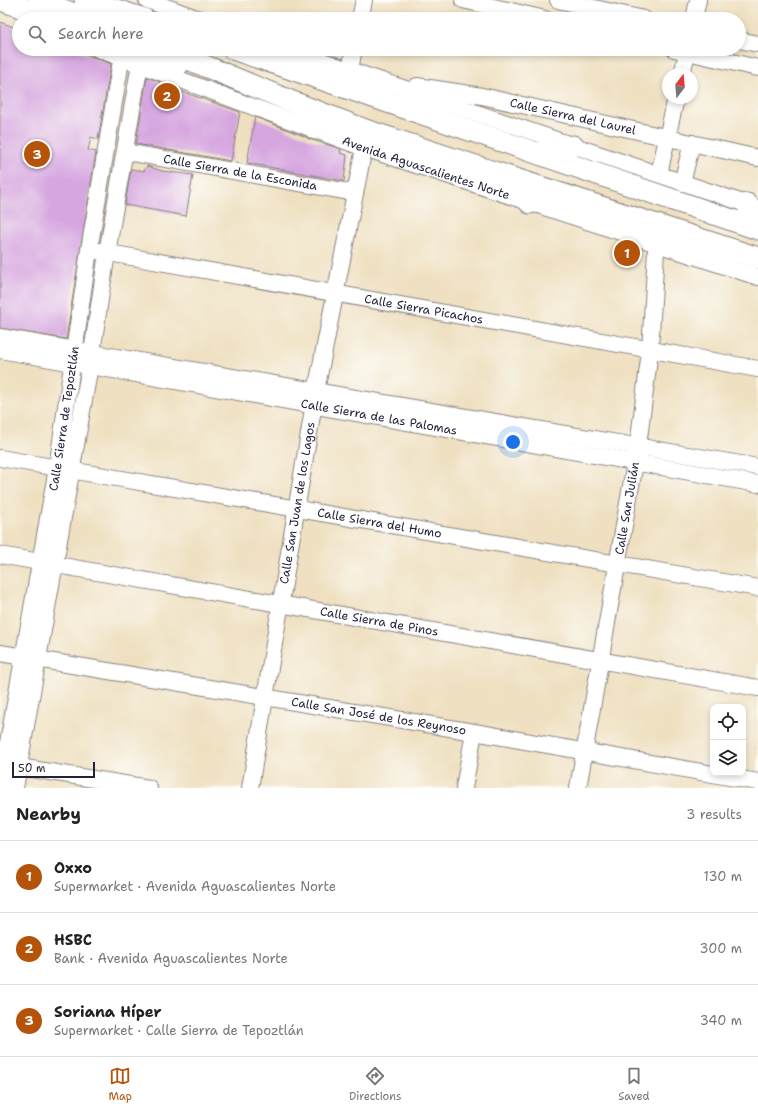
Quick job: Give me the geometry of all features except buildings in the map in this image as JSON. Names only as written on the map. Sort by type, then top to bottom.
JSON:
[{"type":"main road","points":[[1,0],[34,12]]},
{"type":"main road","points":[[37,0],[69,12]]},
{"type":"main road","points":[[85,0],[142,11]]},
{"type":"main road","points":[[116,0],[142,11]]},
{"type":"main road","points":[[136,56],[256,94],[296,104],[315,129]]},
{"type":"main road","name":"Avenida Aguascalientes Norte","points":[[181,56],[296,104],[368,131],[510,178],[656,234],[758,258]]},
{"type":"main road","points":[[253,56],[758,229]]},
{"type":"main road","points":[[425,96],[443,121]]},
{"type":"main road","points":[[537,153],[573,146]]},
{"type":"main road","points":[[510,178],[530,203]]},
{"type":"main road","points":[[752,206],[758,226]]},
{"type":"street","points":[[361,12],[364,0]]},
{"type":"street","points":[[463,0],[515,12]]},
{"type":"street","points":[[558,0],[612,12]]},
{"type":"street","points":[[695,12],[698,0]]},
{"type":"street","points":[[0,10],[12,15]]},
{"type":"street","points":[[746,41],[758,44]]},
{"type":"street","name":"Calle Sierra de Tepoztlán","points":[[0,788],[8,765],[48,564],[64,469],[91,360],[107,253],[126,152],[133,56]]},
{"type":"street","name":"Calle Sierra de Tepoztlán","points":[[64,469],[74,356],[89,250],[133,56]]},
{"type":"street","name":"Avenida Aguascalientes Norte","points":[[135,56],[364,148],[530,203],[656,234],[758,277]]},
{"type":"street","points":[[308,56],[752,206]]},
{"type":"street","points":[[350,70],[353,56]]},
{"type":"street","points":[[682,68],[683,56]]},
{"type":"street","points":[[708,56],[758,68]]},
{"type":"street","name":"Calle Sierra del Laurel","points":[[387,83],[450,90],[482,96],[758,158]]},
{"type":"street","points":[[659,174],[675,104]]},
{"type":"street","points":[[682,183],[692,143]]},
{"type":"street","name":"Calle San Juan de los Lagos","points":[[250,788],[315,399],[364,148]]},
{"type":"street","name":"Calle Sierra de la Esconida","points":[[126,152],[355,193]]},
{"type":"street","name":"Calle San Julián","points":[[578,788],[638,446],[650,350],[656,234]]},
{"type":"street","name":"Calle Sierra Picachos","points":[[89,250],[758,369]]},
{"type":"street","name":"Calle Sierra de las Palomas","points":[[0,337],[91,360],[315,399],[635,463],[758,484]]},
{"type":"street","name":"Calle Sierra de las Palomas","points":[[0,350],[74,356]]},
{"type":"street","name":"Calle Sierra de las Palomas","points":[[315,399],[638,446],[758,467]]},
{"type":"street","name":"Calle Sierra del Humo","points":[[0,458],[758,588]]},
{"type":"street","name":"Calle Sierra de Pinos","points":[[0,555],[758,688]]},
{"type":"street","name":"Calle San José de los Reynoso","points":[[0,653],[474,732],[758,782]]},
{"type":"street","points":[[464,788],[474,732]]},
{"type":"street","points":[[8,765],[148,788]]},
{"type":"street","name":"Calle Sierra de Tepoztlán","points":[[8,765],[14,788]]},
{"type":"place","name":"HSBC","points":[[167,96]]},
{"type":"place","name":"Soriana Híper","points":[[37,154]]},
{"type":"place","name":"Oxxo","points":[[627,253]]}]
